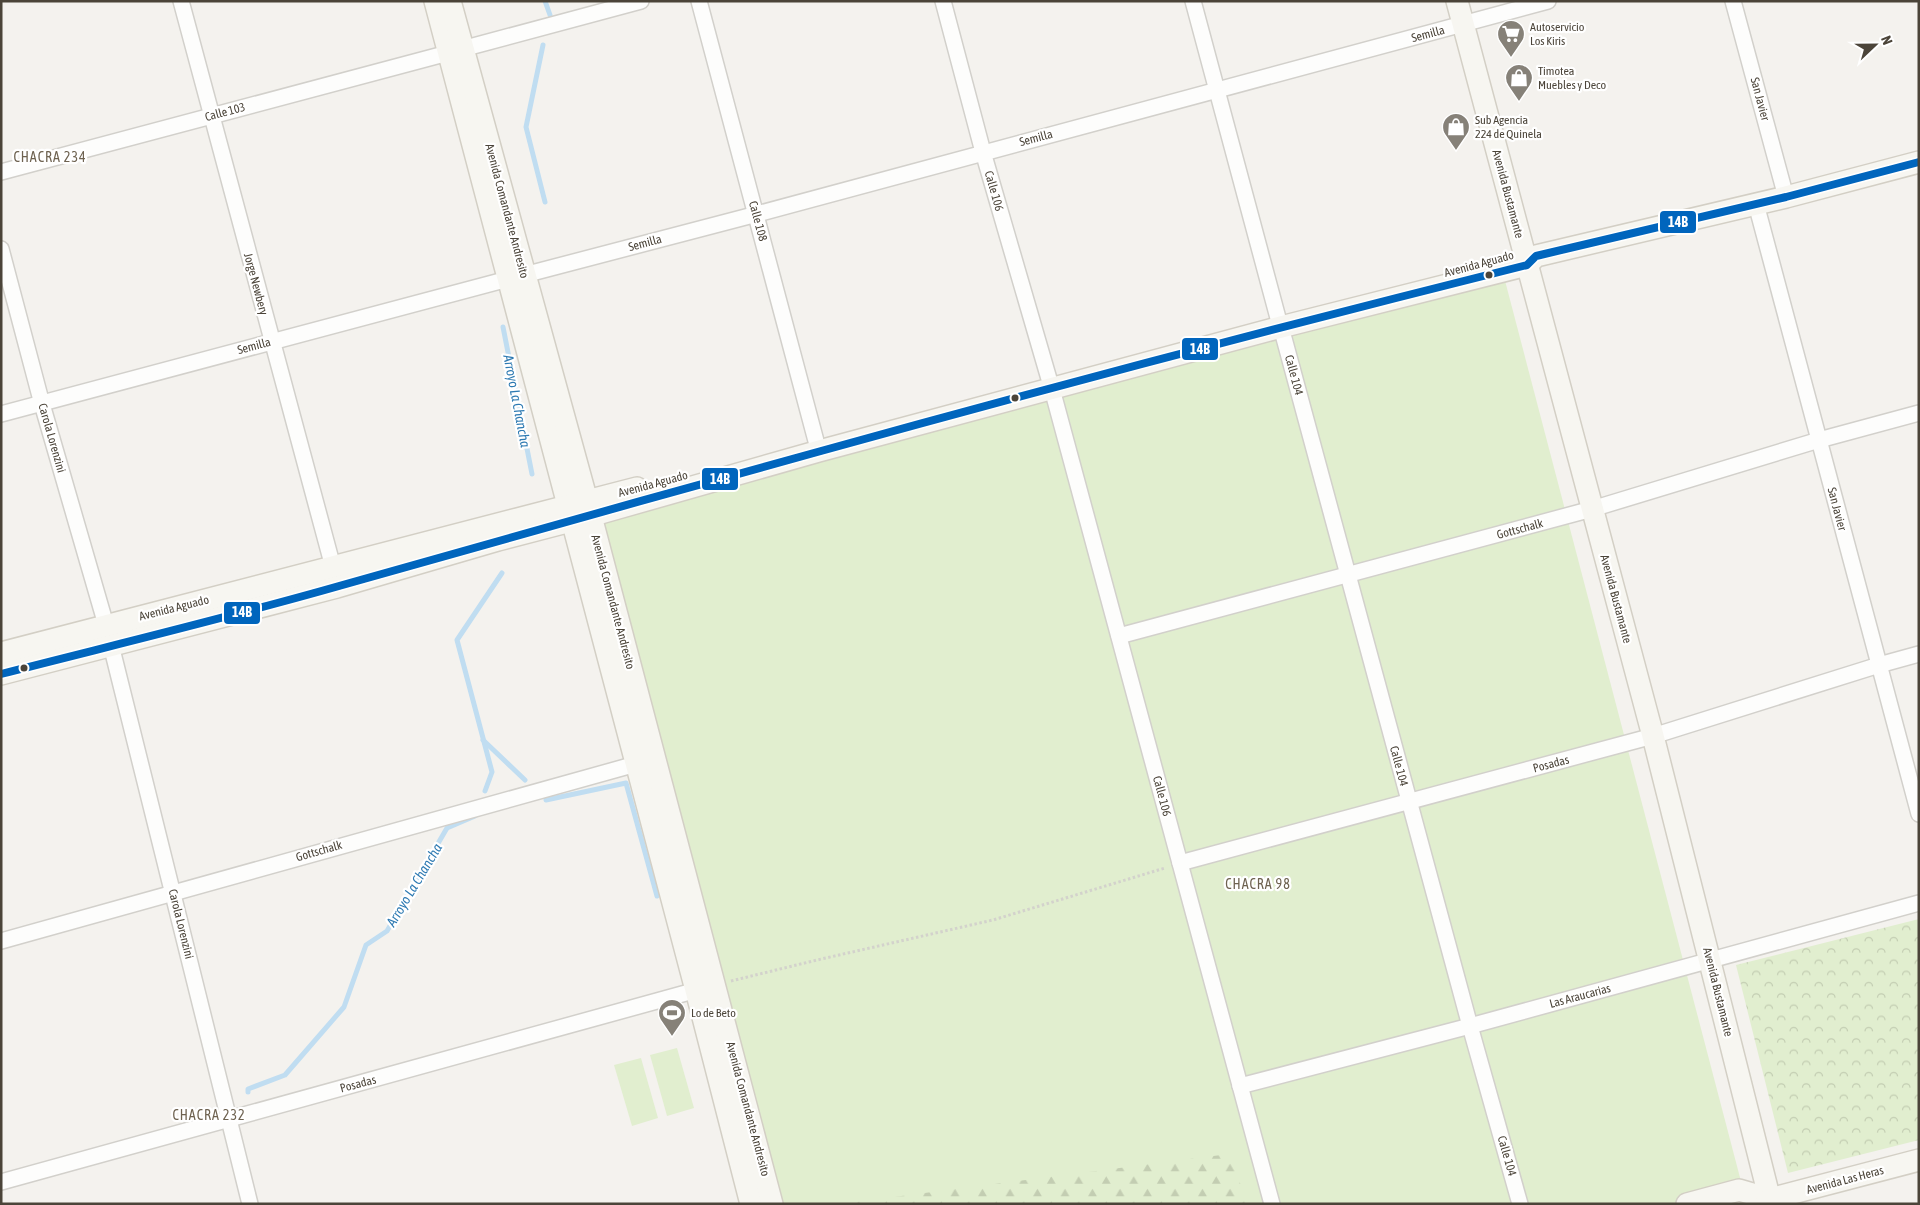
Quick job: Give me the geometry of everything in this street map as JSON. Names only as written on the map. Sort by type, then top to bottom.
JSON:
[{"type":"main road","name":"Avenida Comandante Andresito","points":[[434,1],[455,51],[706,988],[751,1204]]},
{"type":"main road","name":"Avenida Comandante Andresito","points":[[450,1],[455,51]]},
{"type":"main road","name":"Avenida Bustamante","points":[[1457,1],[1528,258],[1592,509],[1653,736],[1770,1203]]},
{"type":"main road","name":"Avenida Aguado","points":[[1,653],[108,635],[337,587],[579,510],[816,441],[1050,384],[1528,258],[1786,197],[1919,162]]},
{"type":"main road","name":"Avenida Aguado","points":[[1,674],[108,635],[333,568],[819,451],[1050,384]]},
{"type":"main road","name":"Avenida Comandante Andresito","points":[[579,510],[636,764],[772,1204]]},
{"type":"main road","name":"Avenida Las Heras","points":[[1770,1203],[1919,1160]]},
{"type":"main road","points":[[1687,1204],[1739,1190],[1770,1203]]},
{"type":"street","name":"Jorge Newbery","points":[[181,1],[333,568]]},
{"type":"street","name":"Calle 103","points":[[1,172],[641,1]]},
{"type":"street","name":"Calle 108","points":[[699,1],[816,441]]},
{"type":"street","name":"Calle 106","points":[[942,1],[982,152],[1050,384],[1272,1204]]},
{"type":"street","name":"Calle 104","points":[[1193,1],[1409,802],[1520,1204]]},
{"type":"street","name":"Semilla","points":[[1,414],[756,214],[1548,1]]},
{"type":"street","name":"San Javier","points":[[1733,1],[1786,197]]},
{"type":"street","name":"San Javier","points":[[1756,204],[1919,814]]},
{"type":"street","name":"Carola Lorenzini","points":[[1,249],[42,404],[108,635],[250,1204]]},
{"type":"street","name":"Gottschalk","points":[[1119,636],[1592,509],[1819,440],[1919,413]]},
{"type":"street","name":"Posadas","points":[[1180,863],[1653,736],[1919,654]]},
{"type":"street","name":"Gottschalk","points":[[1,940],[636,764]]},
{"type":"street","name":"Las Araucarias","points":[[1240,1086],[1470,1026],[1919,903]]},
{"type":"street","name":"Posadas","points":[[1,1182],[706,988]]},
{"type":"path","points":[[706,988],[817,960],[993,920],[1180,863]]},
{"type":"green space","points":[[1503,273],[1743,1189],[1688,1204],[779,1204],[598,515]]},
{"type":"green space","points":[[1919,919],[1919,1140],[1788,1173],[1736,965]]},
{"type":"green space","points":[[677,1048],[694,1108],[667,1116],[650,1055]]},
{"type":"green space","points":[[641,1058],[658,1118],[632,1126],[614,1065]]},
{"type":"green space","points":[[1229,1154],[1248,1204],[839,1204]]},
{"type":"waterway","name":"Arroyo La Chancha","points":[[545,1],[550,15]]},
{"type":"waterway","name":"Arroyo La Chancha","points":[[543,45],[526,127],[545,202]]},
{"type":"waterway","name":"Arroyo La Chancha","points":[[503,327],[532,474]]},
{"type":"waterway","name":"Arroyo La Chancha","points":[[485,791],[492,772],[457,640],[502,573]]},
{"type":"waterway","points":[[483,740],[525,780]]},
{"type":"waterway","points":[[546,800],[626,783],[657,896]]},
{"type":"waterway","name":"Arroyo La Chancha","points":[[248,1092],[248,1089],[285,1075],[344,1007],[366,945],[387,931],[447,828],[475,816]]},
{"type":"transit line","name":"14B","points":[[1,674],[297,598],[1085,379],[1527,265],[1536,256],[1786,197],[1919,162]]},
{"type":"place","name":"Autoservicio Los Kiris","points":[[1511,58]]},
{"type":"place","name":"Timotea Muebles y Deco","points":[[1519,102]]},
{"type":"place","name":"Sub Agencia 224 de Quinela","points":[[1456,151]]},
{"type":"place","name":"Lo de Beto","points":[[672,1037]]},
{"type":"district","name":"CHACRA 234","points":[[50,157]]},
{"type":"district","name":"CHACRA 98","points":[[1258,884]]},
{"type":"district","name":"CHACRA 232","points":[[209,1115]]}]
